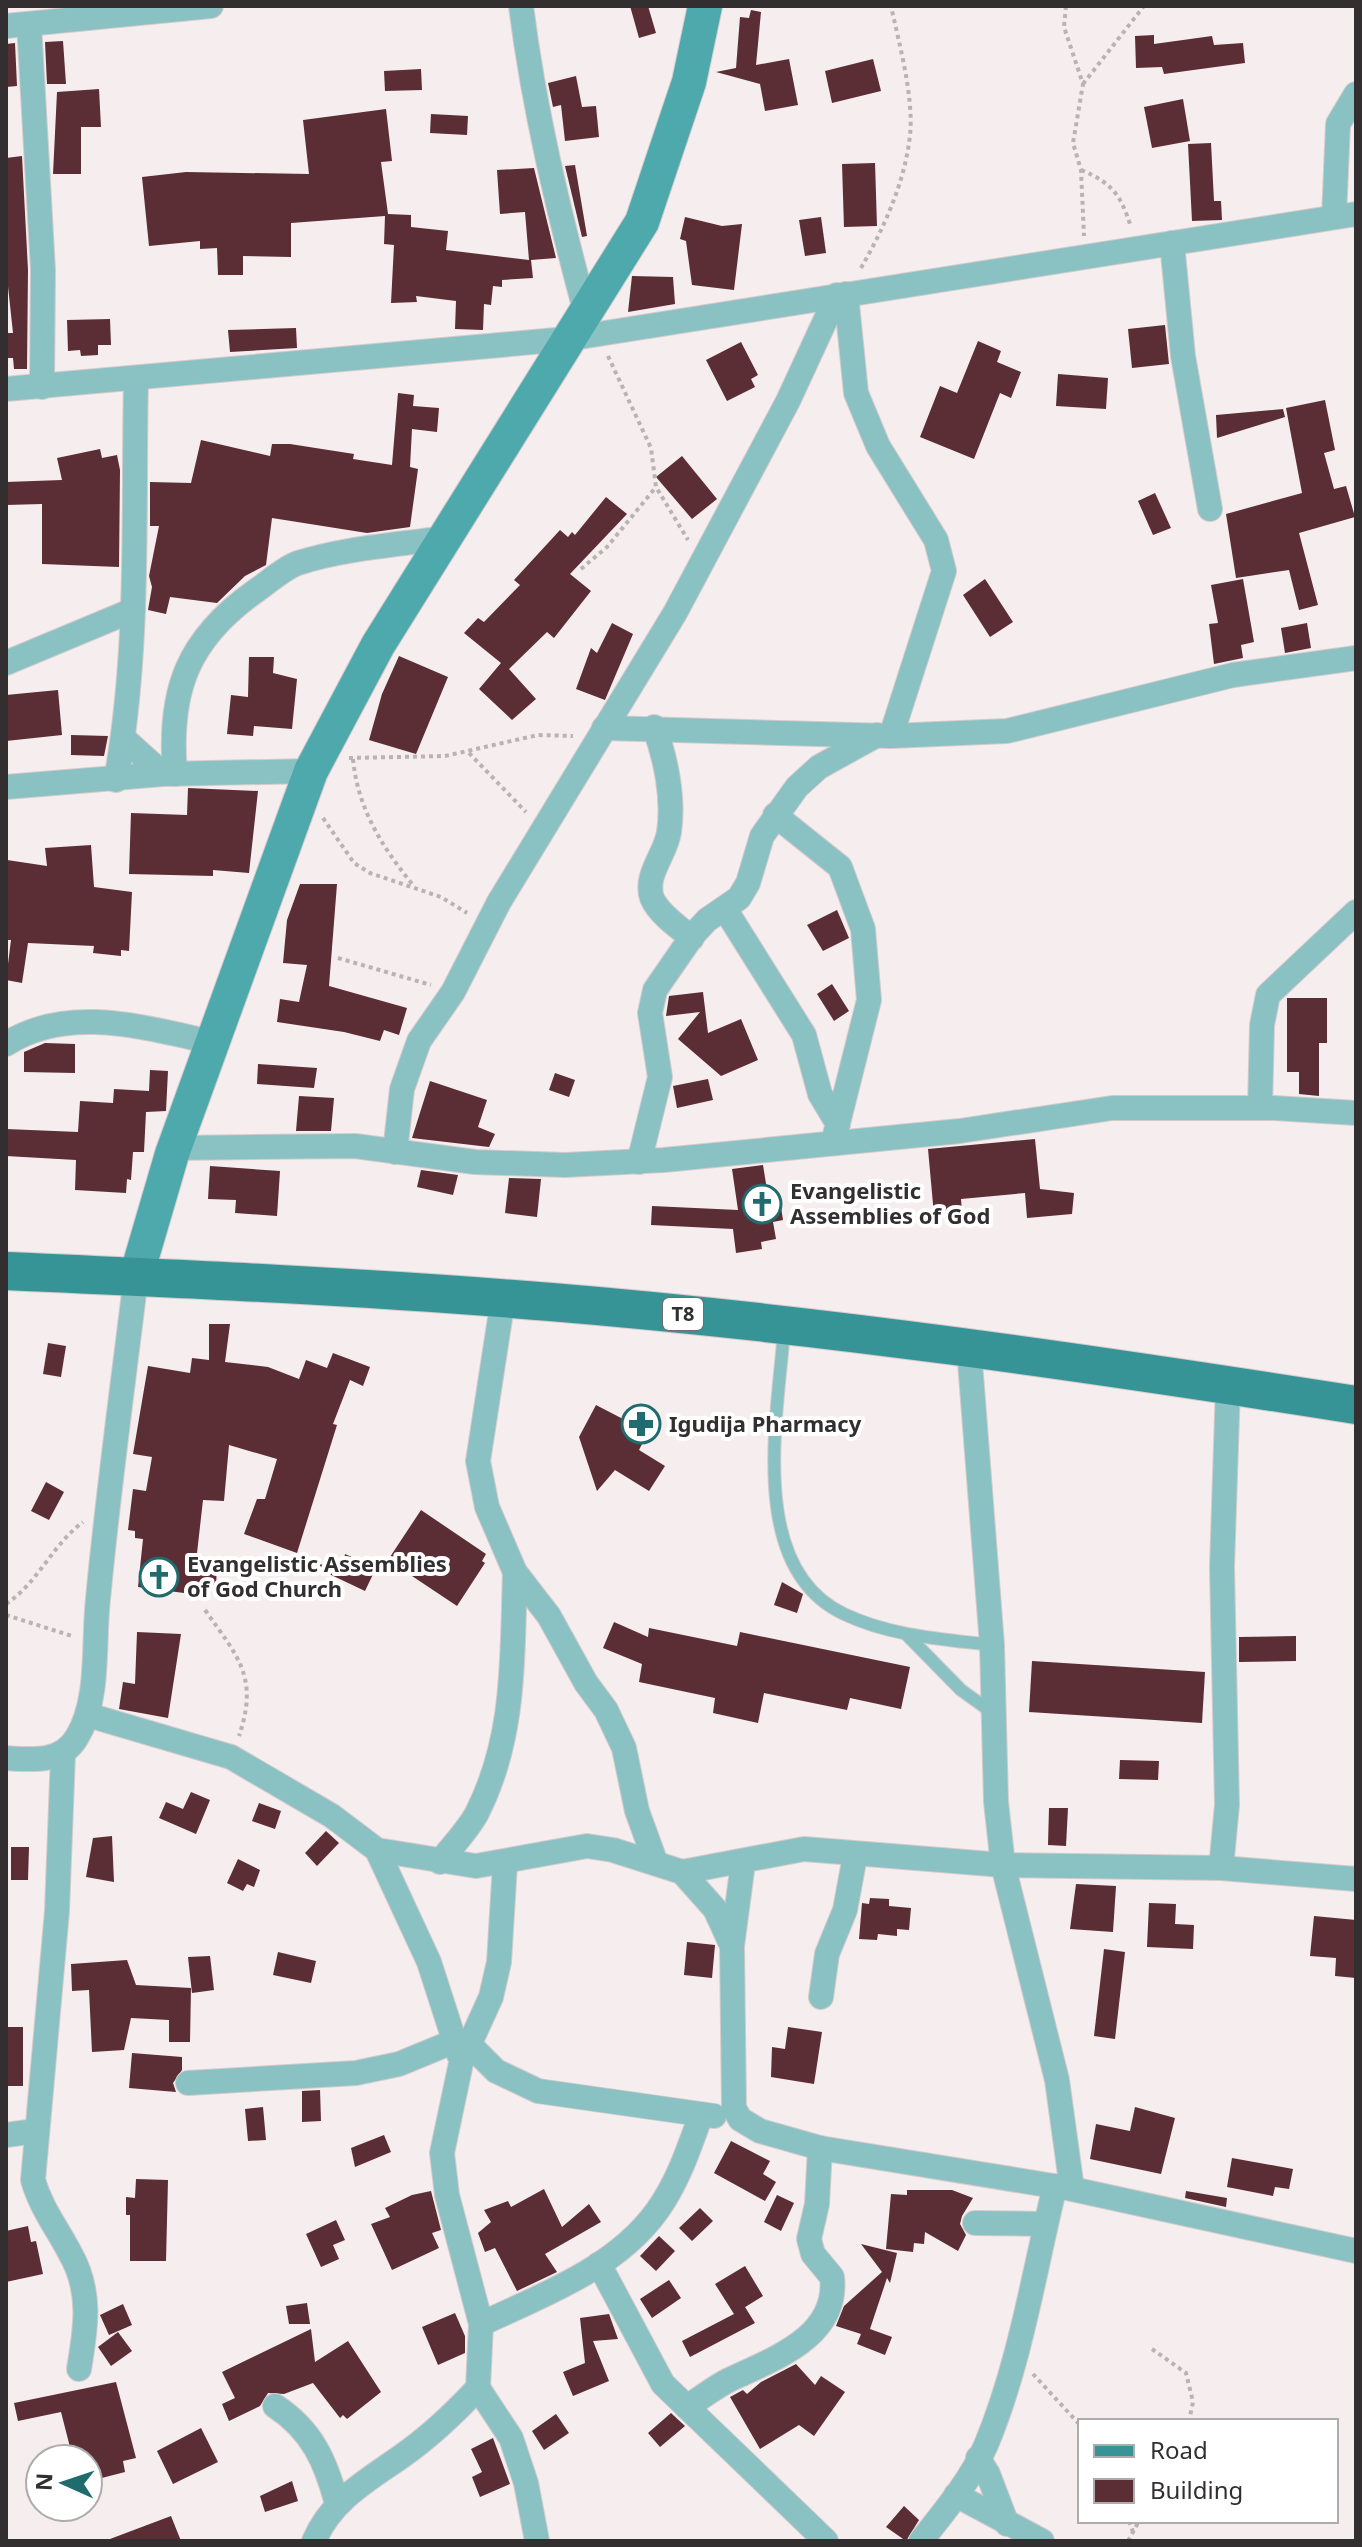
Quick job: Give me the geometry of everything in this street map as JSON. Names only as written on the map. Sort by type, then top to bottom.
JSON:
[{"type":"main road","name":"T8","points":[[6,1271],[503,1299],[785,1326],[969,1349],[1356,1405]]},
{"type":"street","points":[[42,387],[43,270],[17,25],[211,6]]},
{"type":"street","points":[[521,6],[530,79],[583,327]]},
{"type":"street","points":[[6,1758],[42,1759],[63,1754],[76,1739],[88,1715],[136,1277],[174,1148],[311,775],[378,645],[444,538],[583,327],[642,222],[689,82],[705,6]]},
{"type":"street","points":[[6,389],[136,378],[841,295],[1345,216],[1338,124],[1356,94]]},
{"type":"street","points":[[1172,243],[1183,356],[1210,509]]},
{"type":"street","points":[[395,1152],[402,1089],[419,1041],[453,992],[489,924],[703,561],[841,295]]},
{"type":"street","points":[[639,1162],[660,1077],[650,1013],[651,998],[707,920],[739,898],[748,883],[762,836],[775,815],[819,767],[884,735],[944,571],[936,540],[878,446],[856,393],[841,295]]},
{"type":"street","points":[[116,780],[123,738],[133,610],[136,378]]},
{"type":"street","points":[[169,774],[178,693],[196,648],[221,616],[295,564],[339,552],[444,538]]},
{"type":"street","points":[[6,663],[133,610]]},
{"type":"street","points":[[604,728],[884,735],[1007,731],[1233,675],[1356,658]]},
{"type":"street","points":[[654,727],[668,781],[671,818],[667,842],[650,882],[652,896],[692,938]]},
{"type":"street","points":[[123,738],[169,774]]},
{"type":"street","points":[[6,787],[169,774],[311,775]]},
{"type":"street","points":[[775,815],[840,867],[863,929],[869,1000],[835,1134]]},
{"type":"street","points":[[725,909],[804,1035],[835,1134]]},
{"type":"street","points":[[1260,1108],[1262,1025],[1268,995],[1356,912]]},
{"type":"street","points":[[6,1044],[32,1030],[59,1024],[110,1021],[212,1042]]},
{"type":"street","points":[[174,1148],[355,1146],[475,1162],[565,1165],[639,1162],[835,1134],[960,1131],[1112,1108],[1260,1108],[1356,1113]]},
{"type":"street","points":[[503,1299],[478,1461],[487,1507],[515,1572],[549,1616],[586,1683],[606,1710],[624,1748],[637,1811],[656,1863]]},
{"type":"street","points":[[921,2541],[956,2495],[990,2434],[1015,2349],[1045,2224],[1063,2187],[1057,2080],[1003,1865],[996,1802],[992,1645],[969,1349]]},
{"type":"street","points":[[1221,1868],[1227,1805],[1222,1567],[1228,1385]]},
{"type":"street","points":[[440,1862],[476,1816],[505,1740],[511,1707],[515,1572]]},
{"type":"street","points":[[88,1715],[231,1757],[332,1816],[377,1850],[440,1862],[476,1866],[505,1864],[587,1846],[613,1850],[682,1872],[743,1863],[774,1853],[804,1849],[855,1856],[1003,1865],[1221,1868],[1356,1879]]},
{"type":"street","points":[[63,1754],[57,1911],[33,2180],[38,2197],[72,2255],[87,2304],[79,2369]]},
{"type":"street","points":[[613,1850],[637,1811]]},
{"type":"street","points":[[377,1850],[429,1962],[462,2050],[538,2091],[740,2119],[760,2131],[820,2148],[1063,2187],[1356,2251]]},
{"type":"street","points":[[821,1997],[827,1954],[845,1910],[855,1856]]},
{"type":"street","points":[[740,2119],[734,2108],[732,1946],[743,1863]]},
{"type":"street","points":[[505,1864],[499,1962],[491,1997],[462,2050],[448,2115],[442,2175],[481,2324],[478,2388],[511,2438],[526,2483],[537,2541]]},
{"type":"street","points":[[682,1872],[715,1909],[732,1946]]},
{"type":"street","points":[[188,2083],[356,2073],[462,2050]]},
{"type":"street","points":[[481,2324],[599,2264],[623,2248],[657,2211],[682,2168],[701,2115]]},
{"type":"street","points":[[6,2135],[36,2131]]},
{"type":"street","points":[[687,2407],[726,2381],[784,2355],[822,2320],[834,2290],[832,2277],[813,2254],[809,2239],[817,2204],[820,2148]]},
{"type":"street","points":[[975,2223],[1045,2224]]},
{"type":"street","points":[[599,2264],[663,2384],[826,2541]]},
{"type":"street","points":[[314,2541],[337,2504],[423,2441],[478,2388]]},
{"type":"street","points":[[275,2406],[304,2428],[314,2443],[337,2504]]},
{"type":"street","points":[[978,2458],[988,2474],[1007,2524]]},
{"type":"street","points":[[956,2495],[1042,2541]]},
{"type":"lane","points":[[785,1326],[776,1515],[790,1560],[820,1598],[843,1614],[906,1634],[992,1645]]},
{"type":"lane","points":[[906,1634],[961,1690],[996,1714]]},
{"type":"path","points":[[841,295],[887,220],[910,135],[909,102],[891,6]]},
{"type":"path","points":[[1066,6],[1064,27],[1083,84],[1073,143],[1081,170],[1086,258]]},
{"type":"path","points":[[1083,84],[1144,6]]},
{"type":"path","points":[[1081,170],[1102,178],[1123,199],[1138,249]]},
{"type":"path","points":[[583,327],[651,448],[656,487],[703,561]]},
{"type":"path","points":[[581,569],[607,547],[656,487]]},
{"type":"path","points":[[489,924],[412,885],[370,873],[354,863],[319,812],[311,775],[353,759],[469,753],[557,733],[580,739],[591,750]]},
{"type":"path","points":[[469,753],[544,830]]},
{"type":"path","points":[[353,759],[356,788],[369,822],[383,847],[412,885]]},
{"type":"path","points":[[338,958],[453,992]]},
{"type":"path","points":[[6,1604],[21,1593],[77,1525],[109,1502]]},
{"type":"path","points":[[205,1610],[233,1650],[248,1684],[249,1707],[231,1757]]},
{"type":"path","points":[[6,1615],[94,1643]]},
{"type":"path","points":[[1015,2349],[1040,2384],[1078,2423]]},
{"type":"path","points":[[1152,2349],[1186,2373],[1193,2402],[1189,2419]]},
{"type":"path","points":[[1130,2523],[1133,2532]]},
{"type":"path","points":[[1128,2541],[1138,2523]]},
{"type":"building","points":[[630,6],[648,6],[656,33],[639,38]]},
{"type":"building","points":[[751,10],[761,12],[756,65],[789,59],[798,105],[765,111],[760,84],[716,72],[736,68],[740,17],[749,18]]},
{"type":"building","points":[[1154,35],[1154,44],[1212,36],[1214,45],[1243,43],[1245,63],[1164,74],[1162,67],[1136,68],[1135,36]]},
{"type":"building","points":[[63,41],[66,84],[47,84],[45,42]]},
{"type":"building","points":[[15,43],[17,86],[6,87],[6,44]]},
{"type":"building","points":[[873,59],[881,91],[832,103],[825,71]]},
{"type":"building","points":[[421,69],[422,90],[385,91],[384,71]]},
{"type":"building","points":[[576,76],[582,107],[596,106],[599,137],[565,141],[561,105],[553,107],[548,83]]},
{"type":"building","points":[[99,89],[101,127],[81,127],[81,174],[53,174],[57,92]]},
{"type":"building","points":[[1183,99],[1190,141],[1152,148],[1144,107]]},
{"type":"building","points":[[386,109],[392,161],[381,162],[388,214],[411,215],[411,227],[448,231],[446,250],[529,260],[525,212],[500,214],[497,170],[534,168],[556,258],[531,260],[533,278],[502,280],[502,287],[493,286],[491,305],[484,304],[483,330],[455,329],[456,301],[416,296],[417,302],[391,303],[394,245],[384,244],[385,216],[291,223],[291,257],[243,256],[243,275],[218,275],[217,248],[200,249],[200,241],[149,246],[142,177],[186,172],[309,174],[303,120]]},
{"type":"building","points":[[431,114],[468,116],[467,135],[430,133]]},
{"type":"building","points":[[1211,143],[1214,201],[1221,201],[1222,220],[1192,221],[1188,144]]},
{"type":"building","points":[[22,156],[28,270],[27,369],[14,369],[13,358],[6,358],[6,333],[13,333],[6,268],[6,158]]},
{"type":"building","points":[[875,163],[877,226],[844,227],[842,164]]},
{"type":"building","points":[[575,165],[587,236],[582,237],[565,166]]},
{"type":"building","points":[[685,217],[722,226],[742,224],[734,290],[692,285],[686,241],[680,239]]},
{"type":"building","points":[[821,217],[826,253],[805,256],[799,220]]},
{"type":"building","points":[[632,276],[673,277],[675,304],[628,312]]},
{"type":"building","points":[[110,319],[111,345],[98,345],[98,355],[81,356],[80,350],[68,351],[67,320]]},
{"type":"building","points":[[1165,325],[1169,364],[1132,368],[1128,329]]},
{"type":"building","points":[[296,328],[297,348],[230,352],[228,330]]},
{"type":"building","points":[[978,341],[1001,351],[997,362],[1021,372],[1011,398],[1000,393],[974,459],[920,437],[940,386],[957,393]]},
{"type":"building","points":[[741,342],[758,375],[751,379],[755,387],[727,401],[706,360]]},
{"type":"building","points":[[1058,374],[1108,378],[1106,409],[1056,406]]},
{"type":"building","points":[[398,393],[414,395],[413,406],[439,408],[437,432],[412,429],[410,467],[418,469],[410,527],[367,533],[272,518],[266,565],[245,576],[217,603],[170,597],[166,614],[148,610],[152,587],[149,576],[159,526],[150,526],[150,482],[191,483],[201,440],[270,456],[272,444],[290,444],[354,454],[353,459],[392,465]]},
{"type":"building","points":[[1325,400],[1335,450],[1324,453],[1334,489],[1346,486],[1355,517],[1299,533],[1318,605],[1299,610],[1289,570],[1236,578],[1226,514],[1302,493],[1286,408]]},
{"type":"building","points":[[1283,409],[1285,417],[1217,438],[1216,415]]},
{"type":"building","points":[[100,449],[102,458],[117,455],[120,470],[119,567],[42,564],[42,504],[6,505],[6,482],[62,480],[57,458]]},
{"type":"building","points":[[682,456],[717,499],[692,519],[656,477]]},
{"type":"building","points":[[1155,493],[1171,528],[1153,535],[1138,501]]},
{"type":"building","points":[[606,497],[627,514],[570,574],[591,591],[554,638],[547,632],[509,669],[536,699],[512,720],[479,689],[501,663],[464,633],[478,618],[484,622],[520,585],[514,580],[560,530],[568,537],[572,532],[575,535]]},
{"type":"building","points":[[985,579],[1013,622],[990,637],[963,595]]},
{"type":"building","points":[[1243,579],[1254,642],[1241,645],[1243,658],[1214,664],[1209,624],[1218,623],[1211,585]]},
{"type":"building","points":[[612,623],[633,634],[605,700],[576,689],[591,648],[597,653]]},
{"type":"building","points":[[1307,623],[1311,648],[1285,653],[1281,628]]},
{"type":"building","points":[[399,656],[448,677],[416,754],[369,740],[382,694]]},
{"type":"building","points":[[249,657],[274,657],[273,673],[297,679],[292,729],[254,726],[253,736],[227,734],[231,695],[248,697]]},
{"type":"building","points":[[58,690],[62,735],[6,741],[6,695]]},
{"type":"building","points":[[71,735],[108,736],[104,756],[71,755]]},
{"type":"building","points":[[188,788],[258,791],[249,873],[213,870],[213,876],[129,874],[131,813],[187,815]]},
{"type":"building","points":[[91,845],[94,887],[132,892],[129,951],[121,950],[121,956],[93,953],[94,946],[28,943],[22,983],[6,980],[11,940],[6,940],[7,860],[47,866],[45,848]]},
{"type":"building","points":[[300,884],[337,884],[329,986],[407,1008],[399,1035],[384,1030],[380,1041],[277,1022],[280,999],[299,1002],[307,965],[283,963],[287,920]]},
{"type":"building","points":[[837,910],[849,938],[823,951],[807,925]]},
{"type":"building","points":[[832,984],[849,1011],[834,1021],[817,994]]},
{"type":"building","points":[[703,992],[708,1033],[741,1019],[758,1060],[721,1076],[678,1039],[700,1012],[666,1016],[669,996]]},
{"type":"building","points":[[1287,998],[1327,998],[1327,1043],[1319,1043],[1319,1096],[1299,1094],[1299,1072],[1287,1072]]},
{"type":"building","points":[[45,1043],[75,1044],[75,1073],[24,1072],[24,1052]]},
{"type":"building","points":[[258,1064],[317,1068],[314,1088],[257,1084]]},
{"type":"building","points":[[150,1070],[168,1071],[166,1111],[146,1112],[144,1152],[133,1152],[131,1180],[127,1179],[126,1193],[75,1190],[76,1160],[6,1156],[6,1129],[78,1132],[80,1101],[113,1103],[114,1089],[149,1091]]},
{"type":"building","points":[[555,1073],[575,1080],[569,1097],[549,1090]]},
{"type":"building","points":[[708,1079],[713,1100],[677,1108],[673,1086]]},
{"type":"building","points":[[430,1081],[487,1100],[478,1127],[495,1134],[489,1147],[412,1138]]},
{"type":"building","points":[[299,1096],[334,1098],[331,1131],[296,1131]]},
{"type":"building","points":[[1035,1139],[1040,1189],[1074,1193],[1072,1214],[1027,1218],[1025,1193],[961,1199],[962,1212],[934,1215],[928,1149]]},
{"type":"building","points":[[763,1165],[768,1196],[779,1194],[783,1220],[773,1222],[776,1239],[761,1242],[762,1249],[736,1253],[733,1229],[651,1225],[652,1206],[738,1210],[732,1169]]},
{"type":"building","points":[[210,1166],[280,1171],[277,1216],[235,1213],[236,1200],[208,1199]]},
{"type":"building","points":[[421,1170],[458,1175],[453,1195],[417,1187]]},
{"type":"building","points":[[509,1178],[541,1179],[537,1217],[505,1213]]},
{"type":"building","points":[[209,1324],[230,1324],[225,1362],[268,1367],[299,1379],[306,1360],[327,1368],[333,1353],[370,1367],[363,1386],[350,1380],[333,1424],[337,1425],[297,1553],[244,1534],[257,1499],[265,1499],[277,1459],[229,1445],[224,1501],[203,1500],[196,1562],[217,1562],[216,1589],[184,1589],[184,1593],[138,1587],[143,1539],[135,1538],[135,1531],[128,1530],[133,1489],[146,1491],[152,1457],[133,1454],[148,1366],[190,1373],[192,1358],[209,1360]]},
{"type":"building","points":[[48,1343],[66,1346],[61,1377],[43,1374]]},
{"type":"building","points":[[596,1405],[648,1432],[639,1450],[665,1466],[649,1491],[615,1470],[597,1491],[579,1437]]},
{"type":"building","points":[[46,1482],[64,1492],[49,1520],[31,1511]]},
{"type":"building","points":[[421,1510],[486,1554],[482,1561],[485,1563],[457,1606],[388,1560]]},
{"type":"building","points":[[345,1554],[376,1568],[365,1591],[308,1564],[343,1565]]},
{"type":"building","points":[[782,1582],[803,1594],[797,1613],[774,1605]]},
{"type":"building","points":[[614,1622],[648,1637],[649,1628],[737,1646],[740,1632],[910,1667],[901,1709],[850,1698],[847,1710],[764,1693],[758,1723],[713,1713],[715,1698],[639,1682],[642,1664],[603,1648]]},
{"type":"building","points":[[137,1632],[181,1634],[168,1718],[119,1709],[123,1682],[135,1684]]},
{"type":"building","points":[[1296,1636],[1296,1661],[1239,1662],[1239,1637]]},
{"type":"building","points":[[1032,1661],[1205,1672],[1202,1723],[1029,1712]]},
{"type":"building","points":[[1120,1760],[1159,1761],[1158,1780],[1119,1779]]},
{"type":"building","points":[[191,1792],[210,1800],[196,1834],[159,1818],[166,1802],[183,1809]]},
{"type":"building","points":[[259,1803],[281,1811],[275,1829],[252,1821]]},
{"type":"building","points":[[1049,1808],[1068,1808],[1066,1846],[1048,1845]]},
{"type":"building","points":[[326,1831],[339,1843],[317,1866],[305,1853]]},
{"type":"building","points":[[112,1836],[114,1882],[86,1877],[93,1838]]},
{"type":"building","points":[[11,1847],[29,1847],[28,1880],[11,1880]]},
{"type":"building","points":[[238,1859],[260,1870],[254,1887],[247,1884],[243,1891],[227,1883]]},
{"type":"building","points":[[1076,1884],[1116,1886],[1113,1932],[1070,1929]]},
{"type":"building","points":[[870,1898],[889,1899],[889,1906],[911,1908],[909,1930],[897,1929],[897,1936],[878,1934],[877,1940],[859,1939],[862,1903],[869,1904]]},
{"type":"building","points":[[1149,1903],[1176,1904],[1175,1924],[1194,1925],[1193,1949],[1147,1947]]},
{"type":"building","points":[[1314,1916],[1356,1920],[1356,1978],[1335,1976],[1336,1958],[1310,1956]]},
{"type":"building","points":[[687,1942],[715,1945],[712,1978],[684,1975]]},
{"type":"building","points":[[1104,1949],[1125,1952],[1115,2039],[1094,2036]]},
{"type":"building","points":[[278,1952],[316,1961],[311,1983],[273,1975]]},
{"type":"building","points":[[210,1956],[214,1990],[192,1993],[188,1957]]},
{"type":"building","points":[[127,1960],[136,1985],[191,1988],[190,2042],[169,2042],[169,2020],[131,2018],[124,2050],[92,2052],[89,1990],[72,1991],[71,1964]]},
{"type":"building","points":[[6,2027],[23,2027],[23,2086],[6,2086]]},
{"type":"building","points":[[788,2027],[822,2032],[814,2084],[771,2077],[772,2047],[785,2049]]},
{"type":"building","points":[[132,2053],[182,2057],[182,2070],[173,2083],[176,2092],[129,2088]]},
{"type":"building","points":[[320,2090],[321,2121],[302,2122],[302,2091]]},
{"type":"building","points":[[263,2107],[266,2140],[248,2141],[245,2109]]},
{"type":"building","points":[[1135,2107],[1175,2118],[1161,2174],[1090,2159],[1096,2124],[1130,2131]]},
{"type":"building","points":[[384,2135],[391,2152],[355,2167],[351,2148]]},
{"type":"building","points":[[731,2141],[770,2161],[763,2174],[776,2182],[765,2201],[714,2173]]},
{"type":"building","points":[[1232,2158],[1293,2169],[1289,2189],[1275,2187],[1273,2196],[1227,2187]]},
{"type":"building","points":[[136,2179],[168,2180],[166,2261],[130,2261],[130,2215],[126,2215],[126,2197],[135,2198]]},
{"type":"building","points":[[544,2189],[562,2227],[589,2204],[601,2222],[545,2254],[557,2272],[517,2291],[495,2248],[485,2252],[478,2233],[491,2222],[484,2210],[508,2201],[511,2207]]},
{"type":"building","points":[[907,2190],[952,2190],[973,2198],[962,2216],[960,2224],[966,2235],[958,2251],[925,2232],[924,2244],[914,2243],[913,2252],[886,2249],[891,2194],[907,2195]]},
{"type":"building","points":[[431,2191],[441,2230],[432,2233],[439,2248],[392,2270],[371,2224],[390,2217],[385,2208],[412,2195]]},
{"type":"building","points":[[1186,2191],[1227,2198],[1226,2207],[1185,2198]]},
{"type":"building","points":[[777,2195],[794,2203],[781,2231],[764,2222]]},
{"type":"building","points":[[700,2208],[713,2221],[692,2241],[679,2228]]},
{"type":"building","points":[[336,2220],[345,2240],[333,2245],[339,2259],[321,2267],[306,2234]]},
{"type":"building","points":[[28,2226],[31,2242],[36,2241],[43,2274],[6,2282],[6,2231]]},
{"type":"building","points":[[659,2236],[675,2251],[656,2271],[640,2256]]},
{"type":"building","points":[[861,2244],[897,2253],[890,2283],[887,2278],[870,2329],[892,2337],[885,2355],[857,2344],[861,2334],[836,2326],[844,2306],[882,2272]]},
{"type":"building","points":[[745,2266],[763,2296],[745,2307],[755,2323],[690,2357],[682,2341],[734,2314],[715,2284]]},
{"type":"building","points":[[669,2280],[681,2298],[652,2318],[640,2299]]},
{"type":"building","points":[[307,2303],[310,2324],[289,2324],[286,2306]]},
{"type":"building","points":[[123,2304],[132,2325],[109,2335],[100,2315]]},
{"type":"building","points":[[455,2313],[465,2336],[465,2353],[438,2365],[422,2327]]},
{"type":"building","points":[[609,2314],[618,2339],[593,2341],[609,2381],[573,2396],[563,2372],[585,2363],[580,2318]]},
{"type":"building","points":[[311,2329],[315,2362],[348,2341],[381,2392],[347,2419],[343,2415],[340,2418],[313,2383],[284,2394],[268,2393],[260,2406],[229,2421],[222,2404],[235,2398],[222,2372]]},
{"type":"building","points":[[118,2332],[132,2351],[111,2366],[98,2347]]},
{"type":"building","points":[[796,2364],[815,2385],[821,2376],[845,2392],[814,2436],[799,2425],[760,2449],[730,2397],[743,2390],[747,2394],[761,2382]]},
{"type":"building","points":[[116,2382],[136,2458],[123,2461],[125,2472],[104,2477],[104,2443],[69,2443],[61,2412],[18,2421],[14,2403]]},
{"type":"building","points":[[671,2413],[685,2426],[660,2447],[648,2433]]},
{"type":"building","points":[[556,2414],[569,2433],[544,2450],[532,2431]]},
{"type":"building","points":[[201,2428],[218,2462],[173,2484],[157,2451]]},
{"type":"building","points":[[493,2438],[510,2484],[480,2497],[472,2477],[482,2472],[471,2449]]},
{"type":"building","points":[[292,2481],[298,2501],[265,2512],[260,2496]]},
{"type":"building","points":[[904,2506],[919,2520],[906,2541],[886,2527]]},
{"type":"building","points":[[171,2516],[181,2541],[110,2541],[110,2539]]},
{"type":"place","name":"Evangelistic Assemblies of God","points":[[762,1204]]},
{"type":"place","name":"Igudija Pharmacy","points":[[641,1424]]},
{"type":"place","name":"Evangelistic Assemblies of God Church","points":[[159,1577]]}]
